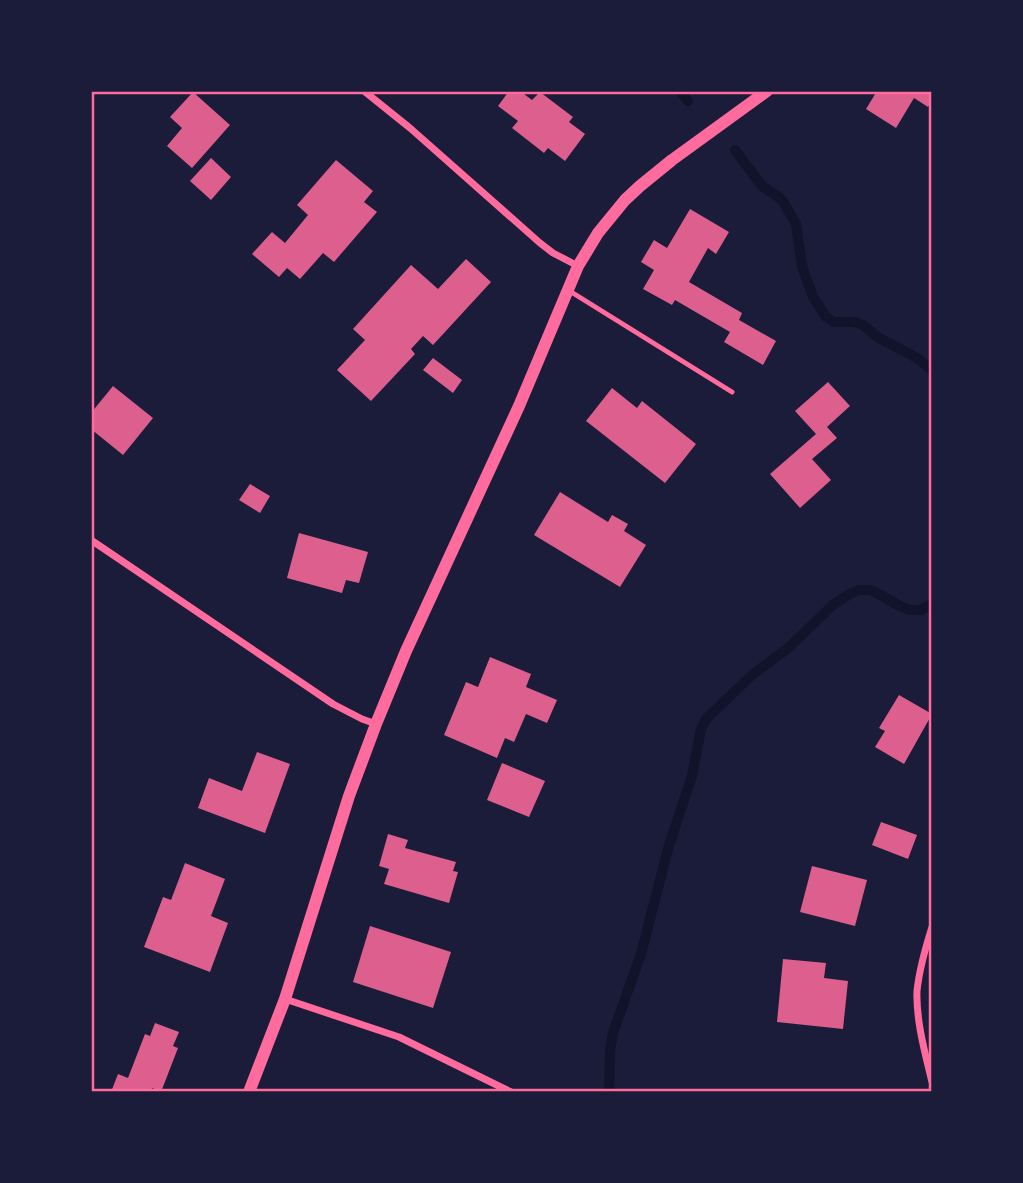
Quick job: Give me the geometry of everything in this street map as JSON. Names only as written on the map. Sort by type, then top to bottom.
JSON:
[{"type":"street","points":[[364,91],[552,253],[578,266]]},
{"type":"street","points":[[250,1092],[285,999],[349,796],[376,724],[406,651],[519,406],[578,266],[598,233],[640,186],[767,91]]},
{"type":"street","points":[[91,540],[333,704],[376,724]]},
{"type":"street","points":[[932,927],[917,991],[921,1035],[932,1083]]},
{"type":"street","points":[[285,999],[399,1037],[511,1092]]},
{"type":"lane","points":[[568,290],[732,391]]},
{"type":"building","points":[[509,91],[520,91],[532,100],[540,92],[573,117],[569,122],[585,134],[565,161],[548,148],[544,153],[512,128],[518,121],[498,106]]},
{"type":"building","points":[[877,91],[932,91],[932,100],[928,107],[914,98],[896,128],[866,109]]},
{"type":"building","points":[[193,92],[230,125],[192,168],[167,146],[182,128],[170,117]]},
{"type":"building","points":[[211,158],[231,177],[211,200],[190,181]]},
{"type":"building","points":[[336,160],[373,191],[364,202],[377,212],[334,262],[323,253],[300,279],[287,268],[279,277],[252,254],[272,232],[285,243],[308,215],[297,205]]},
{"type":"building","points":[[690,209],[729,232],[716,254],[708,248],[689,282],[742,313],[739,320],[776,341],[763,365],[724,342],[730,332],[675,300],[672,305],[643,289],[654,270],[641,262],[654,240],[667,248]]},
{"type":"building","points":[[466,259],[491,282],[433,345],[423,336],[411,349],[415,354],[371,401],[337,370],[365,340],[353,329],[411,265],[438,289]]},
{"type":"building","points":[[433,358],[462,380],[453,393],[423,370]]},
{"type":"building","points":[[828,382],[850,406],[827,427],[837,438],[812,459],[831,480],[800,508],[770,474],[816,434],[795,411]]},
{"type":"building","points":[[113,386],[153,418],[123,455],[91,429],[91,413]]},
{"type":"building","points":[[612,388],[637,408],[642,401],[696,444],[665,483],[586,421]]},
{"type":"building","points":[[250,484],[270,496],[260,513],[239,500]]},
{"type":"building","points":[[560,492],[608,522],[612,515],[628,524],[624,531],[646,545],[620,587],[534,535]]},
{"type":"building","points":[[299,533],[368,552],[359,583],[346,580],[342,593],[287,578]]},
{"type":"building","points":[[490,657],[531,674],[526,687],[557,700],[547,723],[526,714],[514,742],[505,738],[497,758],[444,735],[466,682],[478,687]]},
{"type":"building","points":[[899,695],[932,714],[904,764],[875,747],[885,731],[879,728]]},
{"type":"building","points":[[257,752],[290,764],[265,833],[198,808],[209,778],[242,791]]},
{"type":"building","points":[[502,763],[545,781],[529,817],[487,800]]},
{"type":"building","points":[[881,822],[917,835],[908,859],[872,845]]},
{"type":"building","points":[[388,834],[408,840],[405,848],[456,862],[453,871],[458,872],[449,903],[384,884],[389,869],[379,866]]},
{"type":"building","points":[[185,863],[225,879],[211,916],[228,923],[210,972],[144,947],[163,897],[171,900]]},
{"type":"building","points":[[812,866],[867,880],[855,926],[800,912]]},
{"type":"building","points":[[370,926],[451,952],[433,1008],[353,982]]},
{"type":"building","points":[[783,959],[826,963],[824,978],[848,981],[843,1029],[777,1022]]},
{"type":"building","points":[[155,1023],[179,1032],[173,1046],[178,1048],[161,1092],[152,1088],[151,1092],[111,1092],[118,1074],[128,1078],[145,1034],[150,1036]]},
{"type":"waterway","points":[[680,91],[688,101]]},
{"type":"waterway","points":[[735,150],[762,186],[780,198],[796,224],[802,266],[813,297],[826,317],[834,322],[863,325],[879,338],[917,358],[932,370]]},
{"type":"waterway","points":[[609,1092],[613,1033],[641,954],[668,849],[692,776],[701,729],[706,719],[752,675],[787,649],[834,604],[850,594],[859,590],[871,590],[910,610],[921,610],[932,604]]}]
